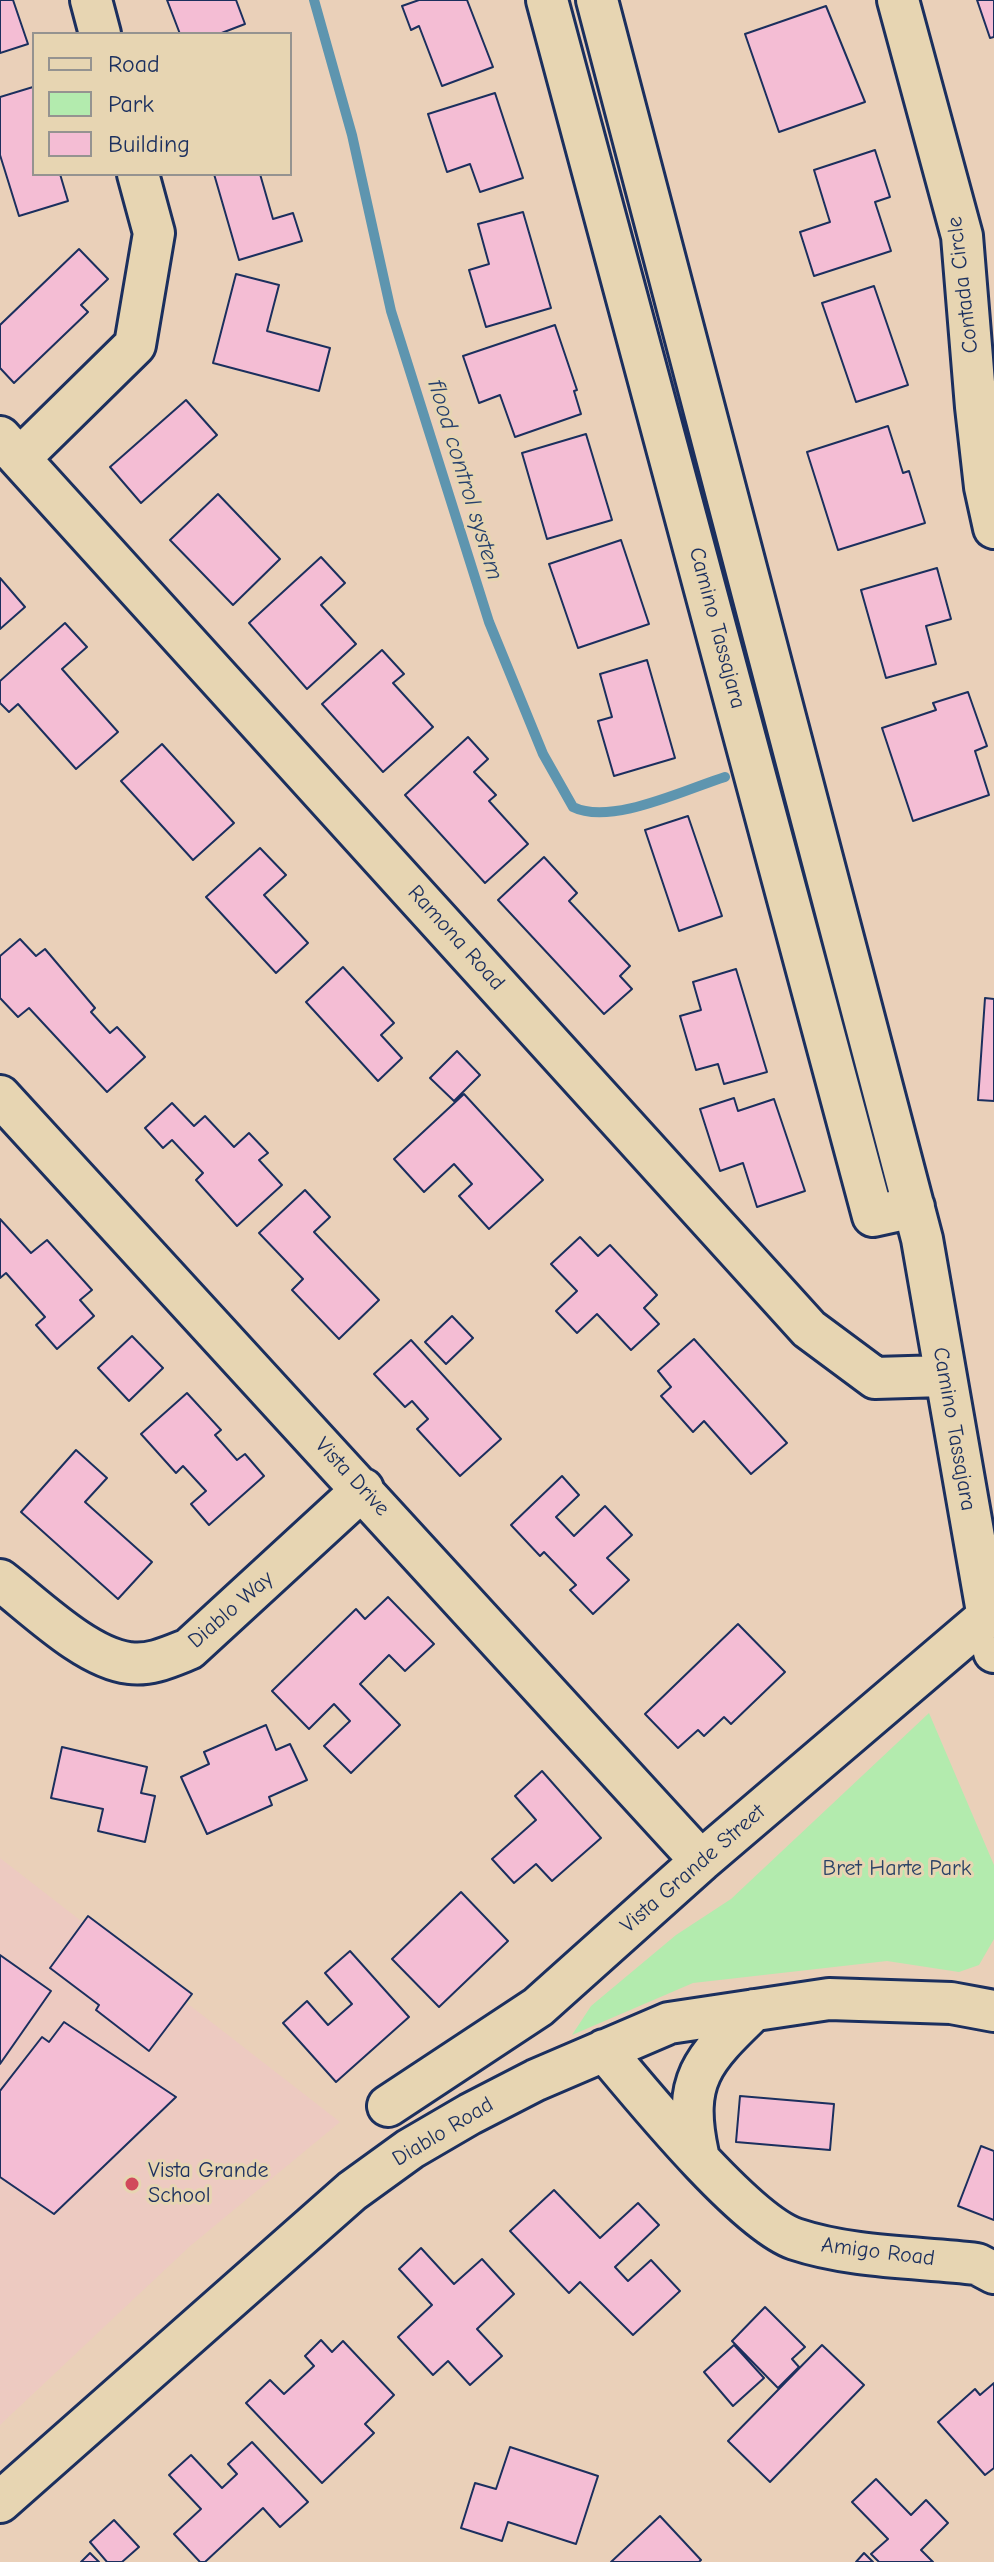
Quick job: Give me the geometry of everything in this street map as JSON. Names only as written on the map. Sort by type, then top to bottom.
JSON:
[{"type":"street","points":[[91,0],[99,32]]},
{"type":"street","name":"Camino Tassajara","points":[[548,0],[873,1216],[914,1207]]},
{"type":"street","name":"Camino Tassajara","points":[[597,0],[922,1239],[943,1376],[992,1627]]},
{"type":"street","name":"Contada Circle","points":[[898,0],[978,232],[979,434],[994,528]]},
{"type":"street","points":[[10,447],[135,345],[154,233],[139,176]]},
{"type":"street","name":"Ramona Road","points":[[10,447],[809,1329],[875,1378],[943,1376]]},
{"type":"street","name":"Vista Drive","points":[[0,1096],[701,1861]]},
{"type":"street","name":"Diablo Way","points":[[0,1580],[78,1640],[100,1653],[128,1664],[155,1662],[189,1649],[363,1489]]},
{"type":"street","name":"Vista Grande Street","points":[[388,2106],[538,2007],[701,1861],[992,1627]]},
{"type":"street","name":"Diablo Road","points":[[0,2502],[352,2191],[410,2149],[470,2114],[604,2050],[669,2023],[829,1999],[951,2003],[994,2011]]},
{"type":"street","points":[[698,2154],[691,2121],[693,2090],[722,2041],[754,2010]]},
{"type":"street","name":"Amigo Road","points":[[604,2050],[656,2112],[756,2215],[792,2238],[834,2248],[977,2264],[994,2273]]},
{"type":"shaded area","name":"Vista Grande School","points":[[0,1858],[340,2122],[189,2247],[0,2425]]},
{"type":"green space","name":"Bret Harte Park","points":[[929,1713],[994,1865],[994,1939],[979,1965],[959,1972],[887,1961],[693,1983],[572,2035],[591,2006],[676,1935],[731,1899]]},
{"type":"building","points":[[0,0],[13,0],[28,44],[0,53]]},
{"type":"building","points":[[167,0],[236,0],[245,24],[224,32],[179,32]]},
{"type":"building","points":[[419,0],[467,0],[493,67],[442,86],[419,26],[411,30],[402,6]]},
{"type":"building","points":[[977,0],[994,0],[994,37],[990,38]]},
{"type":"building","points":[[826,6],[865,102],[779,132],[745,34]]},
{"type":"building","points":[[32,87],[32,176],[61,176],[68,201],[19,216],[0,155],[0,97]]},
{"type":"building","points":[[495,93],[523,178],[480,192],[470,164],[447,172],[428,114]]},
{"type":"building","points":[[875,150],[890,197],[875,202],[891,251],[814,276],[800,232],[830,222],[814,170]]},
{"type":"building","points":[[215,176],[261,176],[273,219],[293,213],[302,241],[239,260]]},
{"type":"building","points":[[523,212],[551,308],[486,327],[469,270],[489,264],[478,224]]},
{"type":"building","points":[[79,249],[108,279],[81,305],[88,312],[14,383],[0,368],[0,325]]},
{"type":"building","points":[[236,274],[279,285],[267,331],[330,348],[319,391],[213,363]]},
{"type":"building","points":[[874,286],[908,385],[856,402],[822,303]]},
{"type":"building","points":[[555,325],[577,390],[574,391],[581,414],[515,437],[500,395],[479,403],[463,356]]},
{"type":"building","points":[[186,400],[217,435],[141,503],[110,467]]},
{"type":"building","points":[[888,426],[903,473],[909,471],[925,523],[838,550],[807,452]]},
{"type":"building","points":[[586,434],[612,520],[547,539],[522,453]]},
{"type":"building","points":[[218,494],[280,559],[233,605],[170,540]]},
{"type":"building","points":[[621,540],[649,624],[578,648],[549,564]]},
{"type":"building","points":[[321,557],[345,583],[321,605],[356,644],[307,689],[249,623]]},
{"type":"building","points":[[937,568],[951,619],[926,626],[936,664],[886,678],[861,590]]},
{"type":"building","points":[[0,578],[25,607],[0,629]]},
{"type":"building","points":[[65,623],[87,647],[62,669],[118,732],[76,769],[18,704],[9,712],[0,703],[0,681]]},
{"type":"building","points":[[382,650],[404,674],[393,683],[433,727],[383,772],[322,704]]},
{"type":"building","points":[[647,660],[675,758],[614,776],[598,721],[612,717],[600,674]]},
{"type":"building","points":[[968,692],[987,746],[975,751],[989,795],[913,821],[882,728],[936,710],[933,703]]},
{"type":"building","points":[[468,737],[488,759],[474,772],[496,795],[489,801],[528,844],[485,883],[405,795]]},
{"type":"building","points":[[162,744],[234,823],[193,860],[121,781]]},
{"type":"building","points":[[688,816],[722,916],[679,931],[645,830]]},
{"type":"building","points":[[260,848],[286,875],[264,895],[308,943],[276,973],[206,897]]},
{"type":"building","points":[[544,857],[577,893],[569,901],[630,966],[620,976],[632,989],[604,1014],[498,900]]},
{"type":"building","points":[[20,939],[36,956],[45,949],[95,1008],[91,1012],[110,1033],[117,1027],[145,1057],[107,1092],[29,1008],[18,1017],[0,998],[0,956]]},
{"type":"building","points":[[343,967],[394,1023],[381,1035],[402,1058],[378,1081],[306,1002]]},
{"type":"building","points":[[736,969],[767,1072],[724,1084],[718,1064],[696,1070],[680,1016],[701,1010],[693,982]]},
{"type":"building","points":[[985,998],[994,999],[994,1101],[978,1100]]},
{"type":"building","points":[[457,1051],[480,1075],[454,1101],[430,1078]]},
{"type":"building","points":[[464,1094],[543,1180],[489,1229],[459,1196],[472,1184],[454,1164],[424,1192],[394,1159]]},
{"type":"building","points":[[734,1098],[738,1111],[774,1099],[805,1191],[757,1207],[743,1163],[720,1171],[700,1109]]},
{"type":"building","points":[[172,1103],[194,1126],[205,1116],[234,1147],[249,1133],[268,1153],[259,1160],[282,1185],[237,1226],[196,1180],[203,1173],[172,1140],[163,1148],[145,1128]]},
{"type":"building","points":[[305,1190],[330,1217],[314,1232],[379,1300],[339,1339],[292,1290],[303,1279],[259,1233]]},
{"type":"building","points":[[0,1219],[31,1253],[47,1240],[92,1290],[80,1300],[94,1316],[57,1349],[36,1325],[45,1317],[6,1273],[0,1278]]},
{"type":"building","points":[[580,1237],[598,1256],[610,1245],[657,1295],[644,1308],[659,1324],[631,1350],[597,1314],[577,1333],[556,1311],[577,1291],[551,1264]]},
{"type":"building","points":[[452,1316],[473,1338],[446,1364],[425,1342]]},
{"type":"building","points":[[132,1336],[163,1368],[129,1401],[98,1368]]},
{"type":"building","points":[[694,1339],[787,1443],[751,1474],[704,1421],[693,1432],[661,1396],[671,1387],[658,1371]]},
{"type":"building","points":[[411,1340],[501,1439],[460,1476],[417,1429],[428,1419],[412,1401],[405,1407],[374,1374]]},
{"type":"building","points":[[187,1393],[221,1430],[215,1435],[237,1460],[245,1454],[264,1476],[209,1525],[191,1504],[206,1491],[183,1466],[176,1473],[141,1434]]},
{"type":"building","points":[[76,1450],[107,1478],[85,1502],[152,1562],[118,1599],[21,1512]]},
{"type":"building","points":[[562,1476],[579,1495],[556,1517],[574,1536],[605,1506],[632,1535],[607,1558],[629,1580],[593,1614],[570,1590],[576,1585],[544,1552],[540,1556],[511,1525]]},
{"type":"building","points":[[388,1597],[434,1644],[405,1671],[389,1655],[360,1684],[400,1725],[351,1773],[324,1746],[350,1721],[334,1704],[309,1729],[272,1691],[356,1609],[365,1619]]},
{"type":"building","points":[[738,1624],[785,1672],[731,1724],[724,1717],[704,1736],[698,1730],[678,1748],[645,1714]]},
{"type":"building","points":[[266,1725],[276,1750],[290,1744],[307,1780],[269,1797],[272,1805],[207,1834],[181,1777],[209,1764],[204,1752]]},
{"type":"building","points":[[62,1747],[147,1767],[141,1793],[155,1796],[145,1842],[98,1831],[103,1809],[51,1798]]},
{"type":"building","points":[[542,1771],[601,1838],[552,1881],[536,1864],[514,1883],[492,1859],[536,1820],[515,1796]]},
{"type":"building","points":[[461,1892],[508,1941],[439,2007],[392,1959]]},
{"type":"building","points":[[88,1916],[192,1994],[149,2051],[96,2010],[99,2005],[50,1968]]},
{"type":"building","points":[[350,1951],[409,2017],[336,2082],[283,2023],[307,2001],[328,2025],[352,2004],[325,1973]]},
{"type":"building","points":[[0,1955],[51,1991],[0,2064]]},
{"type":"building","points":[[64,2022],[176,2097],[54,2214],[0,2177],[0,2091],[42,2037],[49,2042]]},
{"type":"building","points":[[740,2096],[834,2104],[830,2150],[736,2142]]},
{"type":"building","points":[[981,2146],[994,2151],[994,2220],[958,2206]]},
{"type":"building","points":[[554,2190],[600,2238],[638,2203],[659,2225],[615,2267],[628,2281],[651,2260],[680,2291],[633,2335],[580,2282],[569,2293],[510,2231]]},
{"type":"building","points":[[421,2248],[454,2284],[482,2259],[514,2294],[477,2329],[502,2356],[470,2385],[448,2361],[433,2375],[398,2337],[432,2305],[399,2269]]},
{"type":"building","points":[[765,2307],[805,2347],[792,2359],[799,2367],[778,2388],[732,2341]]},
{"type":"building","points":[[321,2340],[332,2352],[343,2341],[394,2395],[365,2424],[374,2433],[322,2483],[246,2403],[270,2380],[284,2394],[314,2366],[305,2356]]},
{"type":"building","points":[[734,2345],[764,2378],[733,2406],[704,2372]]},
{"type":"building","points":[[822,2345],[864,2385],[770,2482],[728,2441]]},
{"type":"building","points":[[994,2383],[994,2468],[985,2475],[938,2422],[975,2389],[980,2395]]},
{"type":"building","points":[[252,2442],[308,2502],[280,2527],[263,2508],[205,2562],[200,2562],[174,2534],[201,2509],[169,2475],[191,2455],[222,2488],[237,2474],[228,2464]]},
{"type":"building","points":[[510,2447],[598,2476],[576,2544],[508,2522],[502,2541],[461,2528],[475,2483],[496,2489]]},
{"type":"building","points":[[876,2479],[911,2515],[926,2500],[948,2523],[921,2550],[933,2562],[879,2562],[871,2554],[888,2539],[852,2502]]},
{"type":"building","points":[[660,2516],[701,2560],[699,2562],[611,2562]]},
{"type":"building","points":[[114,2520],[139,2547],[122,2562],[107,2562],[90,2542]]},
{"type":"building","points":[[90,2553],[99,2562],[81,2562]]},
{"type":"building","points":[[864,2553],[873,2562],[856,2562]]},
{"type":"waterway","name":"flood control system","points":[[314,0],[352,135],[391,311],[489,622],[543,754],[573,807],[589,812],[649,804],[725,777]]},
{"type":"place","name":"Vista Grande School","points":[[132,2184]]}]
